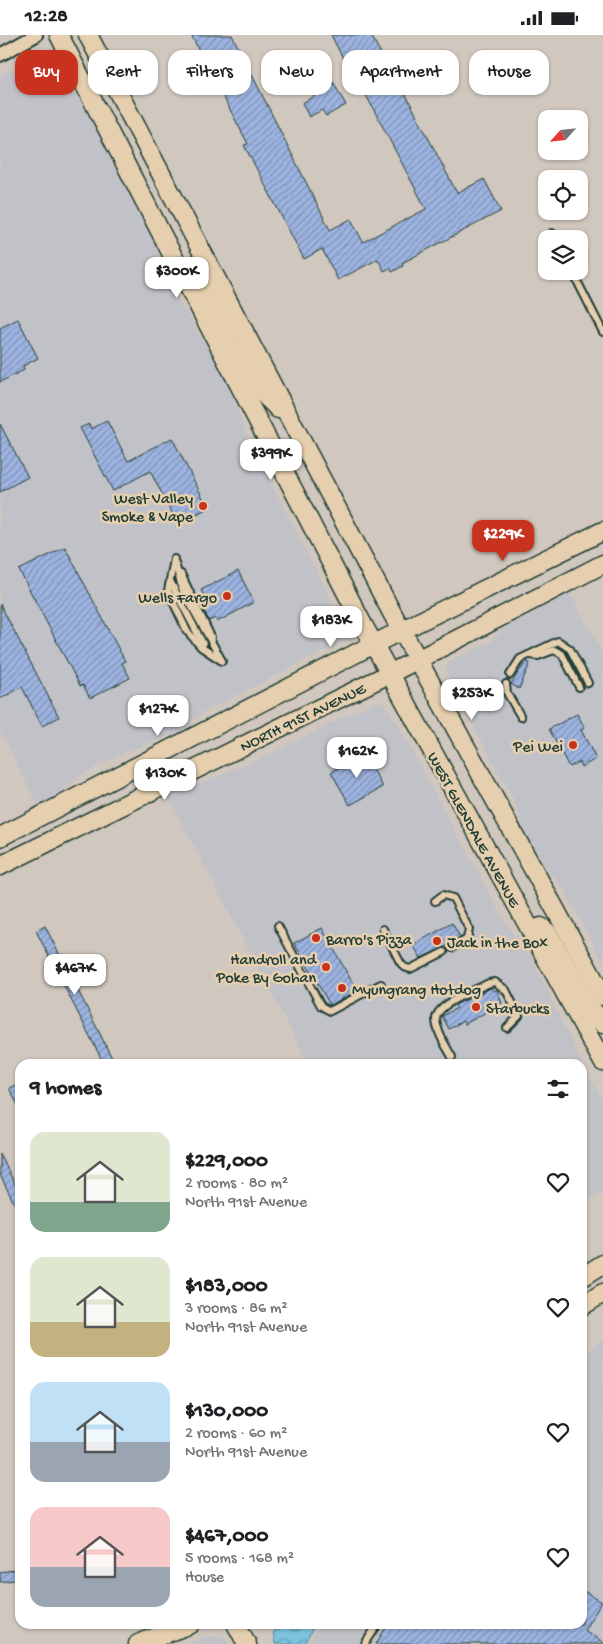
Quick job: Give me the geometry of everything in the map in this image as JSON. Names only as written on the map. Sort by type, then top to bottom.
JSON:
[{"type":"main road","name":"WEST GLENDALE AVENUE","points":[[59,35],[374,644],[603,1062]]},
{"type":"main road","name":"WEST GLENDALE AVENUE","points":[[88,35],[402,630],[603,996]]},
{"type":"main road","points":[[166,241],[176,239],[180,244],[227,331],[233,334],[244,331]]},
{"type":"main road","points":[[217,341],[230,345],[239,351],[260,390],[293,424]]},
{"type":"main road","name":"NORTH 91ST AVENUE","points":[[0,837],[374,644],[603,531]]},
{"type":"main road","name":"NORTH 91ST AVENUE","points":[[0,866],[419,659],[596,567],[603,557]]},
{"type":"main road","points":[[73,800],[84,823]]},
{"type":"main road","points":[[531,931],[541,927],[548,932],[587,1003],[603,1024]]},
{"type":"main road","points":[[587,1274],[603,1264]]},
{"type":"main road","points":[[587,1304],[603,1293]]},
{"type":"main road","points":[[138,1644],[178,1629]]},
{"type":"main road","points":[[239,1629],[247,1644]]},
{"type":"street","points":[[0,55],[36,35]]},
{"type":"lane","points":[[577,280],[603,332]]},
{"type":"lane","points":[[174,559],[183,591],[222,661],[206,650],[188,631],[168,591],[174,559]]},
{"type":"lane","points":[[510,675],[520,659],[530,655],[535,650],[558,641],[564,643],[570,649],[588,683]]},
{"type":"lane","points":[[530,655],[538,656],[554,650],[562,654],[579,687]]},
{"type":"lane","points":[[506,684],[507,693],[521,717]]},
{"type":"lane","points":[[435,901],[443,895],[453,898],[469,929],[467,939],[452,948]]},
{"type":"lane","points":[[278,926],[322,1007],[330,1011],[381,984]]},
{"type":"lane","points":[[383,929],[400,962],[410,969],[444,952]]},
{"type":"lane","points":[[452,1057],[438,1030],[436,1019],[438,1011],[446,1005],[489,983],[495,982],[506,990],[519,1017],[508,1028]]},
{"type":"lane","points":[[365,1644],[375,1629]]},
{"type":"shaded area","points":[[15,68],[15,95],[78,95],[155,244],[169,285],[222,371],[247,436],[340,618],[345,633],[338,644],[203,712],[179,732],[123,753],[77,777],[57,796],[38,805],[0,730],[0,75]]},
{"type":"shaded area","points":[[570,593],[603,654],[603,962],[563,887],[545,867],[525,831],[514,800],[450,682],[446,671],[451,661],[490,642],[506,627]]},
{"type":"shaded area","points":[[377,701],[383,702],[505,922],[532,959],[580,1059],[306,1059],[167,794],[189,788],[261,758]]},
{"type":"shaded area","points":[[587,1073],[603,1100],[603,1193],[587,1201]]},
{"type":"shaded area","points":[[603,1340],[603,1644],[309,1644],[316,1629],[587,1629],[587,1351]]},
{"type":"shaded area","points":[[207,1636],[223,1637],[230,1644],[188,1644]]},
{"type":"water","points":[[275,1629],[312,1629],[305,1644],[275,1644],[273,1631]]},
{"type":"building","points":[[191,35],[232,35],[240,50],[199,50]]},
{"type":"building","points":[[331,35],[371,35],[379,50],[342,50],[342,56]]},
{"type":"building","points":[[251,73],[330,230],[351,219],[363,242],[426,209],[366,95],[406,95],[457,193],[484,179],[501,211],[402,263],[403,266],[392,272],[390,268],[384,271],[378,259],[338,280],[322,249],[304,259],[244,145],[248,144],[222,95],[251,95]]},
{"type":"building","points":[[332,83],[346,105],[326,116],[322,110],[309,117],[302,103],[314,95],[332,95]]},
{"type":"building","points":[[18,319],[38,358],[23,366],[24,370],[0,382],[0,328]]},
{"type":"building","points":[[107,421],[128,461],[172,438],[208,508],[178,524],[150,471],[113,491],[80,428],[89,424],[91,429]]},
{"type":"building","points":[[0,424],[28,477],[0,492]]},
{"type":"building","points":[[65,547],[125,661],[122,663],[130,678],[90,698],[83,685],[80,686],[19,570]]},
{"type":"building","name":"Wells Fargo","points":[[238,571],[254,602],[217,622],[215,618],[209,621],[200,602],[206,599],[201,590]]},
{"type":"building","points":[[0,604],[59,717],[42,726],[22,687],[0,699]]},
{"type":"building","points":[[526,661],[530,663],[519,689],[511,684]]},
{"type":"building","name":"Pei Wei","points":[[577,714],[585,728],[581,730],[596,759],[581,767],[579,762],[569,767],[549,729]]},
{"type":"building","points":[[364,753],[383,787],[350,805],[331,772]]},
{"type":"building","name":"Jack in the Box","points":[[452,923],[460,937],[445,947],[421,958],[413,945]]},
{"type":"building","points":[[45,926],[112,1059],[101,1059],[36,931]]},
{"type":"building","points":[[322,928],[357,991],[330,1005],[294,943]]},
{"type":"building","name":"Starbucks","points":[[491,988],[494,991],[497,990],[502,1003],[465,1024],[463,1021],[449,1029],[442,1016],[457,1008],[455,1005]]},
{"type":"building","points":[[15,1085],[15,1099],[9,1088]]},
{"type":"building","points":[[0,1154],[15,1184],[15,1205],[0,1175]]},
{"type":"building","points":[[15,1570],[15,1580],[0,1582],[0,1572]]},
{"type":"building","points":[[587,1593],[602,1602],[587,1625]]},
{"type":"building","points":[[385,1629],[585,1629],[603,1642],[603,1644],[376,1644]]},
{"type":"place","name":"West Valley Smoke & Vape","points":[[203,506]]},
{"type":"place","name":"Wells Fargo","points":[[227,596]]},
{"type":"place","name":"Pei Wei","points":[[573,745]]},
{"type":"place","name":"Barro's Pizza","points":[[316,938]]},
{"type":"place","name":"Jack in the Box","points":[[437,941]]},
{"type":"place","name":"Handroll and Poke By Gohan","points":[[326,967]]},
{"type":"place","name":"Myungrang Hotdog","points":[[342,988]]},
{"type":"place","name":"Starbucks","points":[[476,1007]]}]
